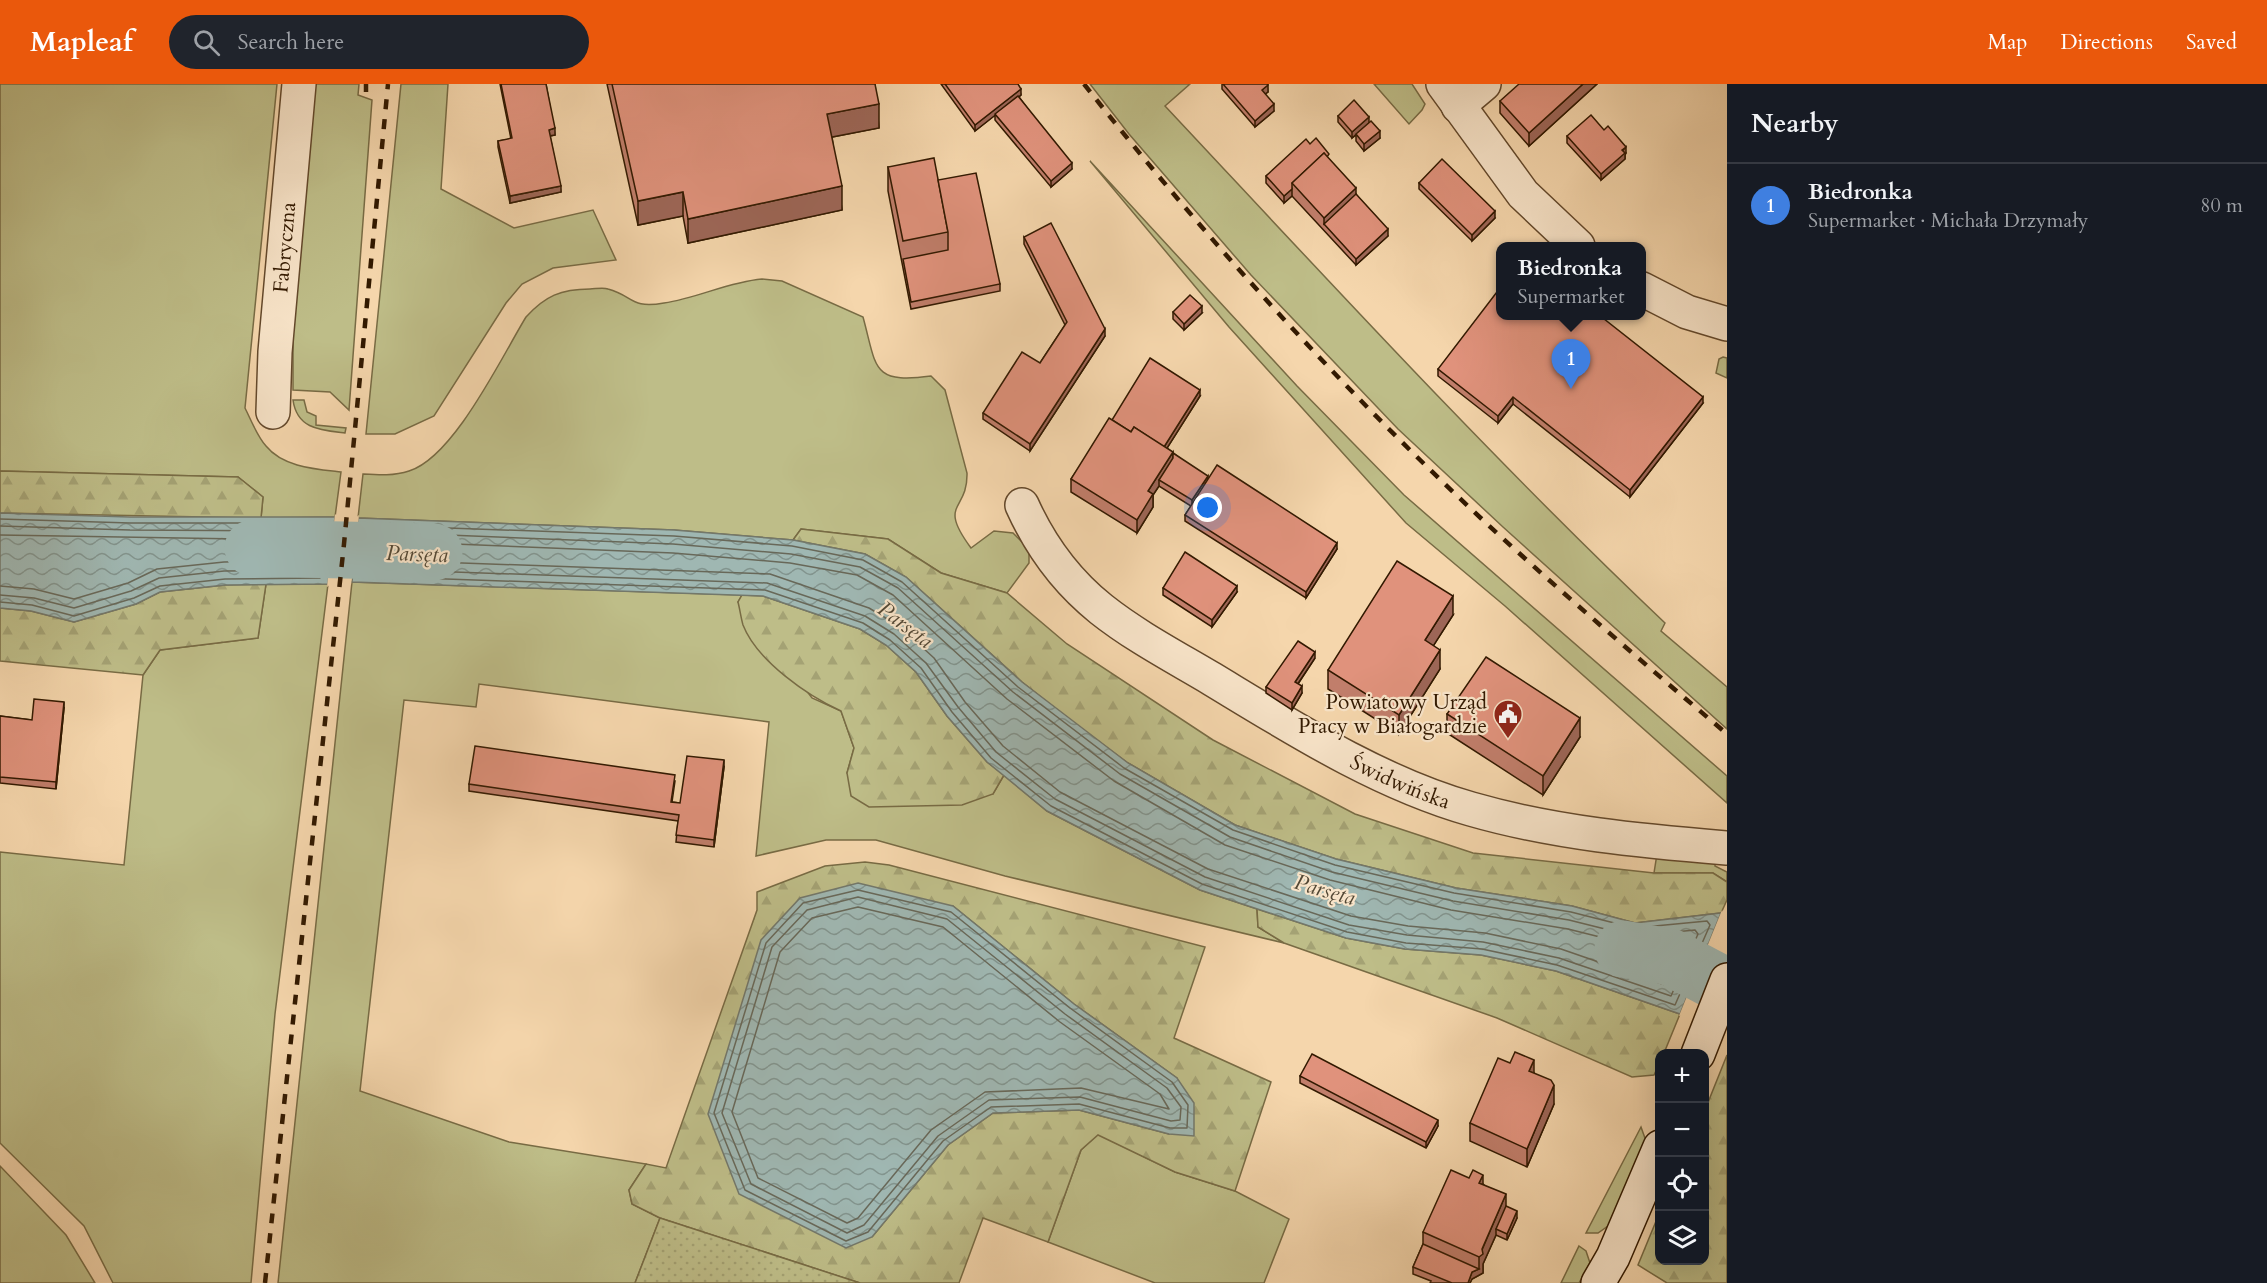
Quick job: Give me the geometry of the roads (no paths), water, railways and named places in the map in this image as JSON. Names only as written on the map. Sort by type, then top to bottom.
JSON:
[{"type":"street","name":"Fabryczna","points":[[273,412],[275,352],[299,84]]},
{"type":"street","points":[[1484,84],[1451,95],[1523,194],[1574,242]]},
{"type":"street","points":[[1646,292],[1687,312],[1727,324]]},
{"type":"street","name":"Świdwińska","points":[[1022,505],[1036,536],[1060,568],[1099,608],[1239,695],[1389,777],[1433,797],[1527,823],[1599,835],[1727,848]]},
{"type":"street","points":[[1700,1049],[1727,980]]},
{"type":"street","points":[[1598,1283],[1612,1257],[1655,1156]]},
{"type":"water","points":[[0,513],[130,517],[335,517],[328,584],[225,585],[160,592],[136,604],[74,622],[31,611],[0,608]]},
{"type":"water","points":[[358,518],[674,530],[793,540],[865,554],[906,577],[1022,682],[1128,763],[1235,825],[1336,859],[1456,888],[1572,906],[1635,923],[1721,913],[1680,1014],[1556,971],[1481,955],[1405,949],[1346,938],[1200,890],[1047,811],[987,762],[947,716],[916,672],[886,645],[860,629],[763,596],[352,582]]},
{"type":"water","points":[[858,883],[953,906],[1074,1004],[1177,1078],[1194,1103],[1194,1136],[1169,1134],[1079,1110],[993,1113],[948,1145],[872,1237],[846,1248],[739,1194],[708,1114],[761,940],[800,898]]},
{"type":"waterway","name":"Parsęta","points":[[253,548],[434,552]]},
{"type":"waterway","name":"Parsęta","points":[[1623,949],[1670,957],[1727,987]]},
{"type":"railway","points":[[366,84],[366,92]]},
{"type":"railway","points":[[265,1283],[344,544],[388,84]]},
{"type":"railway","points":[[1084,84],[1226,255],[1378,418],[1485,522],[1605,630],[1727,734]]},
{"type":"place","name":"Biedronka","points":[[1571,389]]},
{"type":"place","name":"Powiatowy Urząd Pracy w Białogardzie","points":[[1508,740]]}]
